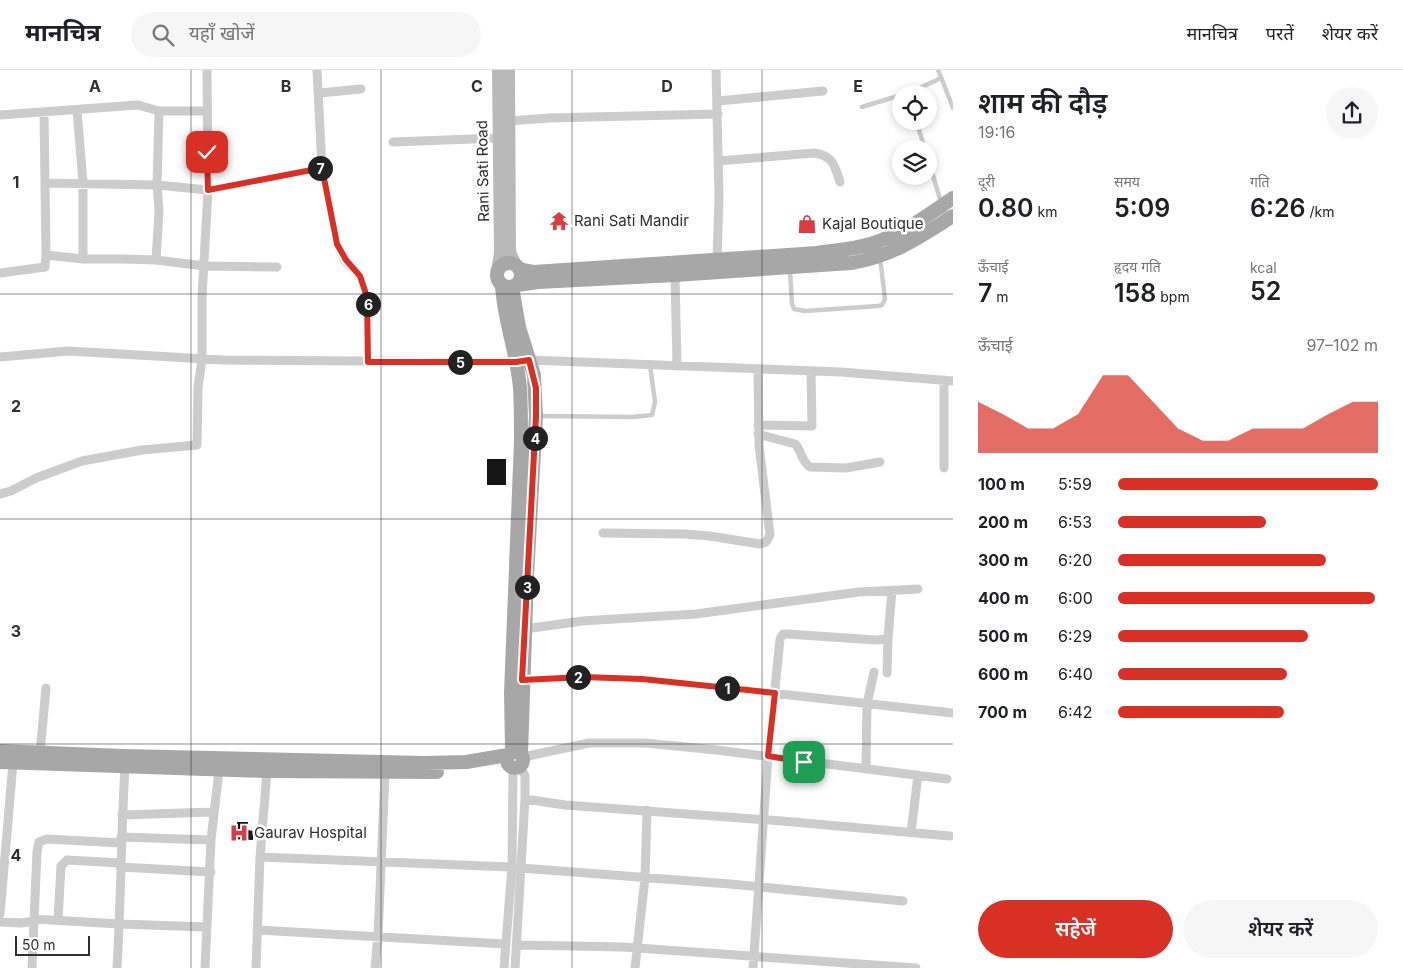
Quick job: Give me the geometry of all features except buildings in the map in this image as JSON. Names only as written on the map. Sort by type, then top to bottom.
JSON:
[{"type":"main road","points":[[948,202],[907,228],[878,242],[848,249],[541,271],[517,267],[510,263],[505,264],[497,271],[498,282],[510,286],[538,282],[675,276],[851,263],[880,257],[912,242],[951,217]]},
{"type":"main road","points":[[515,759],[522,680],[536,416],[536,388],[522,361],[504,314],[510,286],[521,275],[517,267]]},
{"type":"main road","points":[[515,759],[511,693],[521,442],[520,388],[522,361]]},
{"type":"main road","points":[[0,751],[424,763],[515,759]]},
{"type":"main road","points":[[6,763],[384,773],[473,770],[515,759]]},
{"type":"street","points":[[0,494],[82,461],[142,450],[197,445],[208,190],[207,70]]},
{"type":"street","points":[[317,70],[322,168],[337,244],[346,260],[360,276],[367,297],[368,362]]},
{"type":"street","name":"Rani Sati Road","points":[[497,271],[500,253],[498,70]]},
{"type":"street","points":[[509,70],[510,252],[517,267]]},
{"type":"street","points":[[716,70],[718,101],[717,258]]},
{"type":"street","points":[[319,93],[361,89]]},
{"type":"street","points":[[718,101],[823,91]]},
{"type":"street","points":[[0,115],[138,106],[159,111],[207,111]]},
{"type":"street","points":[[77,110],[83,183],[83,259]]},
{"type":"street","points":[[156,260],[159,211],[156,185],[159,111]]},
{"type":"street","points":[[0,273],[45,267],[44,112]]},
{"type":"street","points":[[510,121],[549,118],[718,114]]},
{"type":"street","points":[[393,142],[499,138]]},
{"type":"street","points":[[718,162],[814,153],[822,154],[828,156],[833,162],[840,182]]},
{"type":"street","points":[[45,183],[156,185],[208,190],[322,168]]},
{"type":"street","points":[[46,253],[46,256],[83,259],[156,260],[205,266],[277,267]]},
{"type":"street","points":[[675,276],[677,366]]},
{"type":"street","points":[[0,357],[68,351],[202,359],[368,362],[522,361],[811,371],[949,380],[944,468]]},
{"type":"street","points":[[603,533],[685,534],[760,544],[766,542],[770,535],[758,430],[758,369]]},
{"type":"street","points":[[758,430],[812,426],[811,371]]},
{"type":"street","points":[[758,430],[795,444],[799,448],[804,462],[810,467],[846,468],[880,462]]},
{"type":"street","points":[[525,629],[582,621],[696,614],[859,592],[918,588]]},
{"type":"street","points":[[887,672],[892,590]]},
{"type":"street","points":[[753,968],[768,756],[780,639],[783,634],[876,640],[888,638]]},
{"type":"street","points":[[866,769],[867,704],[874,672]]},
{"type":"street","points":[[522,680],[583,677],[642,679],[953,713]]},
{"type":"street","points":[[40,752],[46,688]]},
{"type":"street","points":[[515,759],[589,743],[635,743],[716,750],[947,779]]},
{"type":"street","points":[[504,968],[505,944],[517,868],[525,799],[525,776],[515,759]]},
{"type":"street","points":[[515,759],[517,868],[515,968]]},
{"type":"street","points":[[0,914],[6,763]]},
{"type":"street","points":[[117,968],[125,766]]},
{"type":"street","points":[[205,968],[218,770]]},
{"type":"street","points":[[256,968],[260,857],[267,771]]},
{"type":"street","points":[[375,968],[378,936],[384,773]]},
{"type":"street","points":[[912,833],[918,775]]},
{"type":"street","points":[[525,799],[565,805],[764,819],[950,836]]},
{"type":"street","points":[[636,968],[645,878],[647,810]]},
{"type":"street","points":[[122,815],[214,812]]},
{"type":"street","points":[[32,968],[39,842],[48,839],[212,840]]},
{"type":"street","points":[[260,857],[517,868],[758,887],[903,901]]},
{"type":"street","points":[[58,920],[62,866],[67,860],[210,872]]},
{"type":"street","points":[[0,922],[21,923],[34,920],[58,920],[207,927]]},
{"type":"street","points":[[258,930],[505,944]]},
{"type":"street","points":[[516,944],[637,948],[916,968]]},
{"type":"lane","points":[[938,70],[953,108]]},
{"type":"lane","points":[[927,85],[941,77]]},
{"type":"lane","points":[[862,106],[892,98]]},
{"type":"lane","points":[[937,179],[948,202],[951,217]]},
{"type":"lane","points":[[790,254],[792,304],[797,310],[878,306],[882,305],[885,299],[878,242]]},
{"type":"lane","points":[[536,416],[633,417],[652,415],[655,402],[650,365]]},
{"type":"place","name":"Rani Sati Mandir","points":[[559,221]]},
{"type":"place","name":"Kajal Boutique","points":[[807,224]]},
{"type":"place","name":"Gaurav Hospital","points":[[239,833]]},
{"type":"route","points":[[207,152],[208,190],[322,168],[337,244],[346,260],[360,276],[367,297],[368,362],[516,362],[529,360],[536,388],[536,416],[522,680],[583,677],[642,679],[775,693],[768,756],[804,762]]}]
